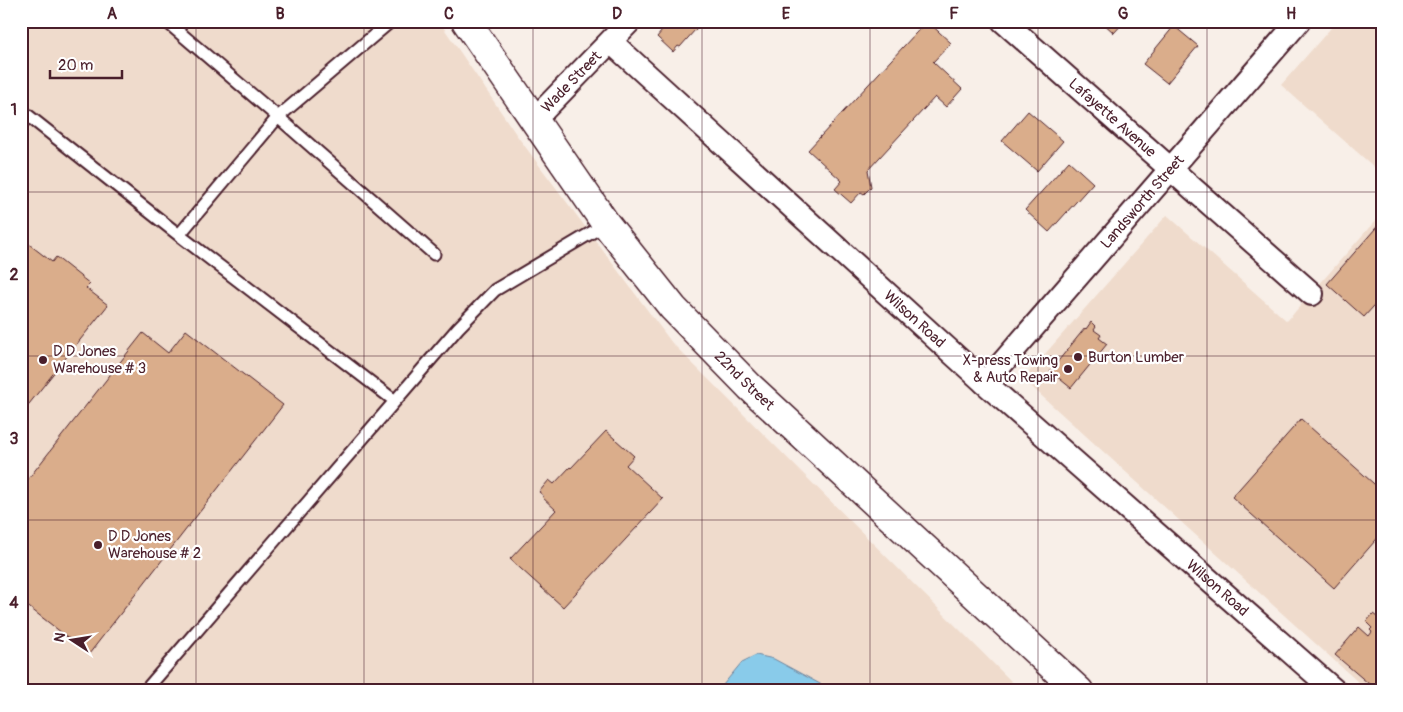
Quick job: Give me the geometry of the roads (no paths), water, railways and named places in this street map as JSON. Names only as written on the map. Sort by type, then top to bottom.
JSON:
[{"type":"main road","name":"22nd Street","points":[[466,21],[606,224],[674,308],[750,387],[1079,691]]},
{"type":"street","name":"Wade Street","points":[[535,119],[612,42],[630,21]]},
{"type":"street","name":"Lafayette Avenue","points":[[1003,21],[1312,294]]},
{"type":"street","name":"Landsworth Street","points":[[985,383],[1299,21]]},
{"type":"street","name":"Wilson Road","points":[[612,42],[985,383],[1335,691]]},
{"type":"lane","points":[[166,21],[434,254]]},
{"type":"lane","points":[[179,235],[278,117],[391,21]]},
{"type":"lane","points":[[21,110],[395,402]]},
{"type":"lane","points":[[145,691],[458,328],[495,290],[606,224]]},
{"type":"water","points":[[756,655],[774,659],[833,691],[718,691],[742,662]]},
{"type":"place","name":"Burton Lumber","points":[[1078,357]]},
{"type":"place","name":"D D Jones Warehouse # 3","points":[[43,360]]},
{"type":"place","name":"X-press Towing & Auto Repair","points":[[1068,369]]},
{"type":"place","name":"D D Jones Warehouse # 2","points":[[98,545]]}]
